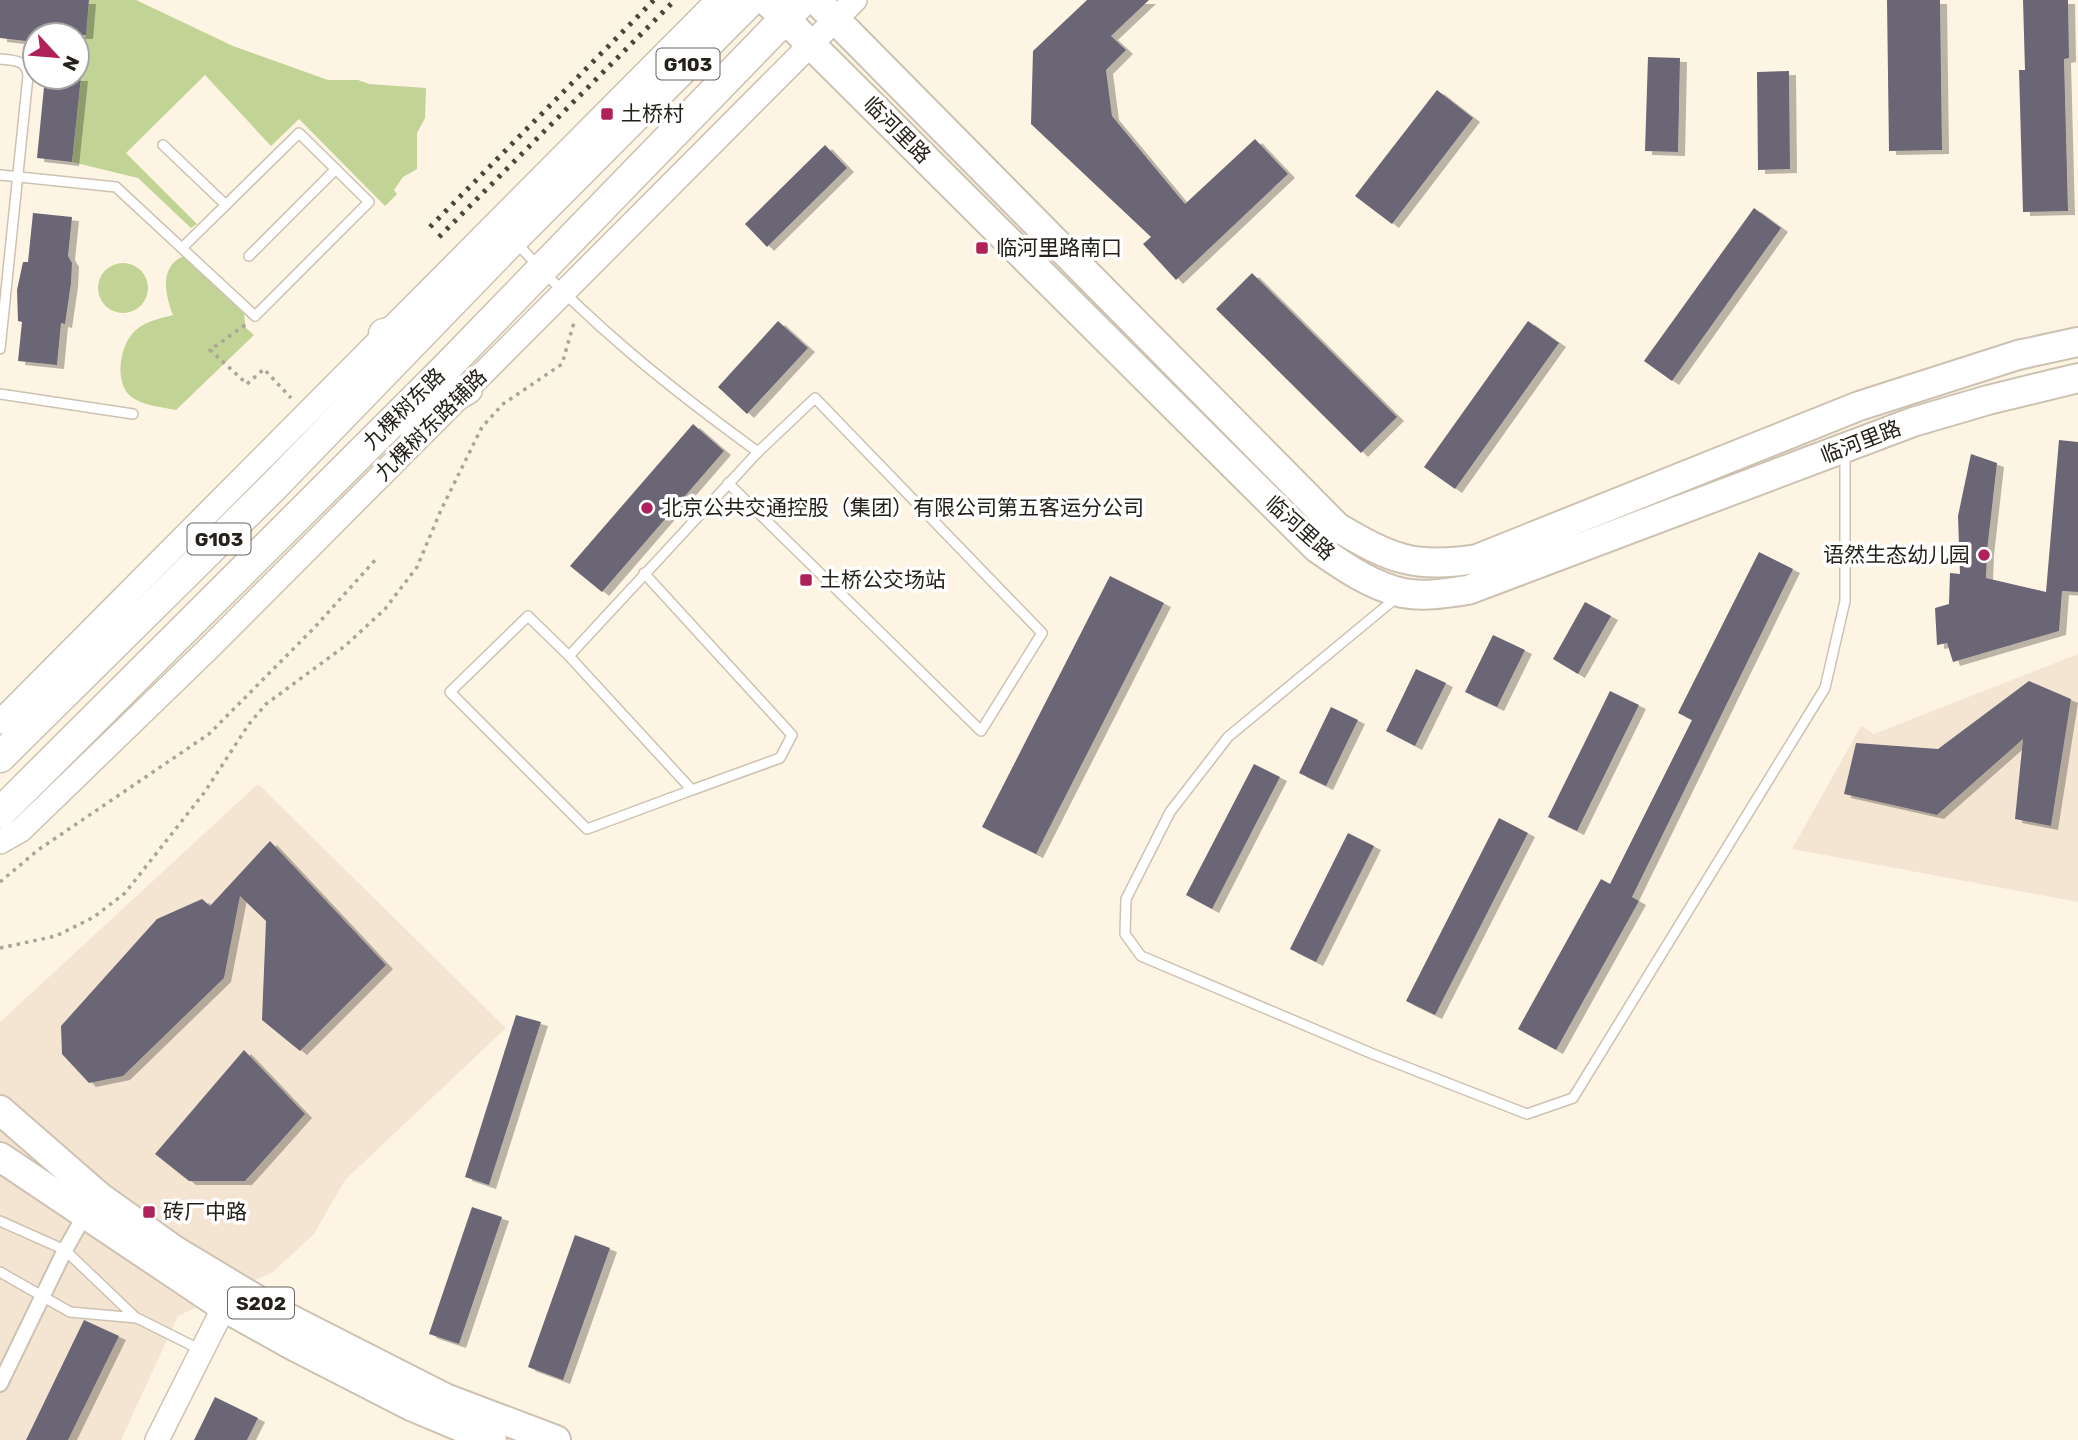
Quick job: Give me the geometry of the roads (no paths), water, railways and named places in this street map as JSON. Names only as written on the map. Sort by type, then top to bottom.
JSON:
[{"type":"highway","name":"九棵树东路","points":[[0,757],[272,488],[435,318],[751,0]]},
{"type":"highway","name":"九棵树东路","points":[[0,813],[541,270],[784,6]]},
{"type":"highway","points":[[384,334],[435,318]]},
{"type":"highway","points":[[389,425],[435,407],[467,389]]},
{"type":"main road","name":"临河里路","points":[[784,6],[810,44],[1317,548],[1358,575],[1402,593],[1434,595],[1468,590],[1913,422],[2078,378]]},
{"type":"main road","name":"临河里路","points":[[835,7],[1337,527],[1373,548],[1414,562],[1443,564],[1477,559],[1859,406],[2018,355],[2078,342]]},
{"type":"main road","name":"S202","points":[[0,1110],[101,1198],[174,1250],[282,1315],[445,1398],[556,1440]]},
{"type":"main road","name":"S202","points":[[0,1157],[224,1307],[411,1406],[492,1440]]},
{"type":"street","points":[[0,722],[718,0]]},
{"type":"street","name":"九棵树东路辅路","points":[[0,842],[21,830],[209,648],[810,44],[835,7]]},
{"type":"street","points":[[0,1384],[65,1250],[86,1213]]},
{"type":"street","points":[[157,1440],[224,1307]]},
{"type":"lane","points":[[0,59],[23,64],[28,72],[0,349]]},
{"type":"lane","points":[[0,175],[116,187],[255,316],[369,202],[299,133],[182,248]]},
{"type":"lane","points":[[163,145],[226,205]]},
{"type":"lane","points":[[249,256],[336,169]]},
{"type":"lane","points":[[513,239],[578,308],[677,393],[758,452]]},
{"type":"lane","points":[[0,394],[133,414]]},
{"type":"lane","points":[[569,656],[728,483],[815,398],[1042,633],[981,731],[728,483]]},
{"type":"lane","points":[[1402,593],[1228,737],[1170,812],[1126,900],[1125,934],[1141,956],[1373,1054],[1527,1114],[1573,1098],[1825,688],[1845,601],[1845,449]]},
{"type":"lane","points":[[644,573],[792,735],[780,758],[587,829],[450,692],[527,616],[569,656],[692,790]]},
{"type":"lane","points":[[0,1221],[65,1250],[136,1318],[201,1350]]},
{"type":"lane","points":[[0,1272],[70,1312],[136,1318]]},
{"type":"railway","points":[[430,227],[654,0]]},
{"type":"railway","points":[[439,237],[675,0]]},
{"type":"place","name":"土桥村","points":[[607,114]]},
{"type":"place","name":"临河里路南口","points":[[982,248]]},
{"type":"place","name":"北京公共交通控股（集团）有限公司第五客运分公司","points":[[647,508]]},
{"type":"place","name":"语然生态幼儿园","points":[[1984,555]]},
{"type":"place","name":"土桥公交场站","points":[[806,580]]},
{"type":"place","name":"砖厂中路","points":[[149,1212]]}]
